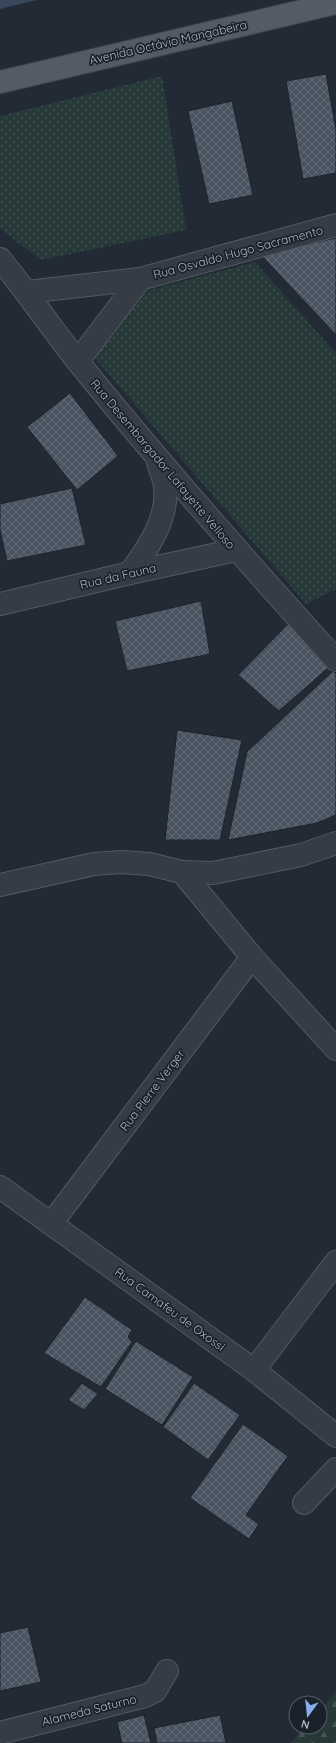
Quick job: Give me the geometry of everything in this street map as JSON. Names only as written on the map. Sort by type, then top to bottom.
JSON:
[{"type":"main road","name":"Avenida Octávio Mangabeira","points":[[0,82],[336,3]]},
{"type":"street","name":"Rua Osvaldo Hugo Sacramento","points":[[27,292],[140,279],[336,225]]},
{"type":"street","name":"Rua Desembargador Lafayette Velloso","points":[[0,260],[27,292],[78,361],[157,457],[236,550],[336,660]]},
{"type":"street","name":"Rua Osvaldo Hugo Sacramento","points":[[78,361],[140,279]]},
{"type":"street","points":[[130,573],[147,550],[165,507],[165,486],[157,457]]},
{"type":"street","name":"Rua da Fauna","points":[[0,604],[130,573],[236,550]]},
{"type":"street","points":[[0,885],[94,864],[121,862],[149,864],[182,872],[213,873],[249,867],[301,855],[336,843]]},
{"type":"street","points":[[182,872],[252,957],[336,1049]]},
{"type":"street","name":"Rua Pierre Verger","points":[[52,1224],[252,957]]},
{"type":"street","name":"Rua Camafeu de Oxossi","points":[[0,1187],[254,1370],[336,1436]]},
{"type":"street","points":[[254,1370],[336,1262]]},
{"type":"street","points":[[304,1503],[336,1469]]},
{"type":"street","name":"Alameda Saturno","points":[[0,1733],[145,1696],[155,1691],[167,1670]]},
{"type":"green space","points":[[162,76],[186,230],[41,260],[0,229],[0,116]]},
{"type":"green space","points":[[255,262],[336,353],[336,589],[306,604],[93,356],[139,293]]},
{"type":"green space","points":[[336,1692],[336,1743],[291,1743],[298,1735],[328,1735],[328,1701]]},
{"type":"water","points":[[0,0],[37,0],[0,9]]},
{"type":"building","points":[[326,74],[336,130],[336,173],[303,179],[286,81]]},
{"type":"building","points":[[232,101],[253,195],[209,204],[188,111]]},
{"type":"building","points":[[336,238],[336,335],[261,255]]},
{"type":"building","points":[[70,393],[118,456],[77,490],[27,427]]},
{"type":"building","points":[[72,488],[86,545],[7,561],[0,530],[0,504]]},
{"type":"building","points":[[201,601],[210,654],[127,671],[115,621]]},
{"type":"building","points":[[290,622],[328,668],[279,711],[238,675]]},
{"type":"building","points":[[333,671],[336,674],[336,815],[317,823],[228,840],[247,752]]},
{"type":"building","points":[[177,730],[242,740],[220,840],[165,840]]},
{"type":"building","points":[[85,1297],[132,1330],[128,1337],[132,1342],[101,1387],[44,1353]]},
{"type":"building","points":[[136,1341],[193,1377],[162,1425],[105,1389]]},
{"type":"building","points":[[82,1383],[98,1394],[84,1410],[68,1400]]},
{"type":"building","points":[[194,1383],[240,1415],[208,1460],[163,1427]]},
{"type":"building","points":[[243,1424],[288,1456],[246,1515],[259,1524],[249,1539],[190,1498]]},
{"type":"building","points":[[28,1627],[41,1682],[0,1691],[0,1633]]},
{"type":"building","points":[[144,1715],[151,1743],[122,1743],[117,1722]]},
{"type":"building","points":[[220,1715],[226,1743],[157,1743],[154,1728]]}]
